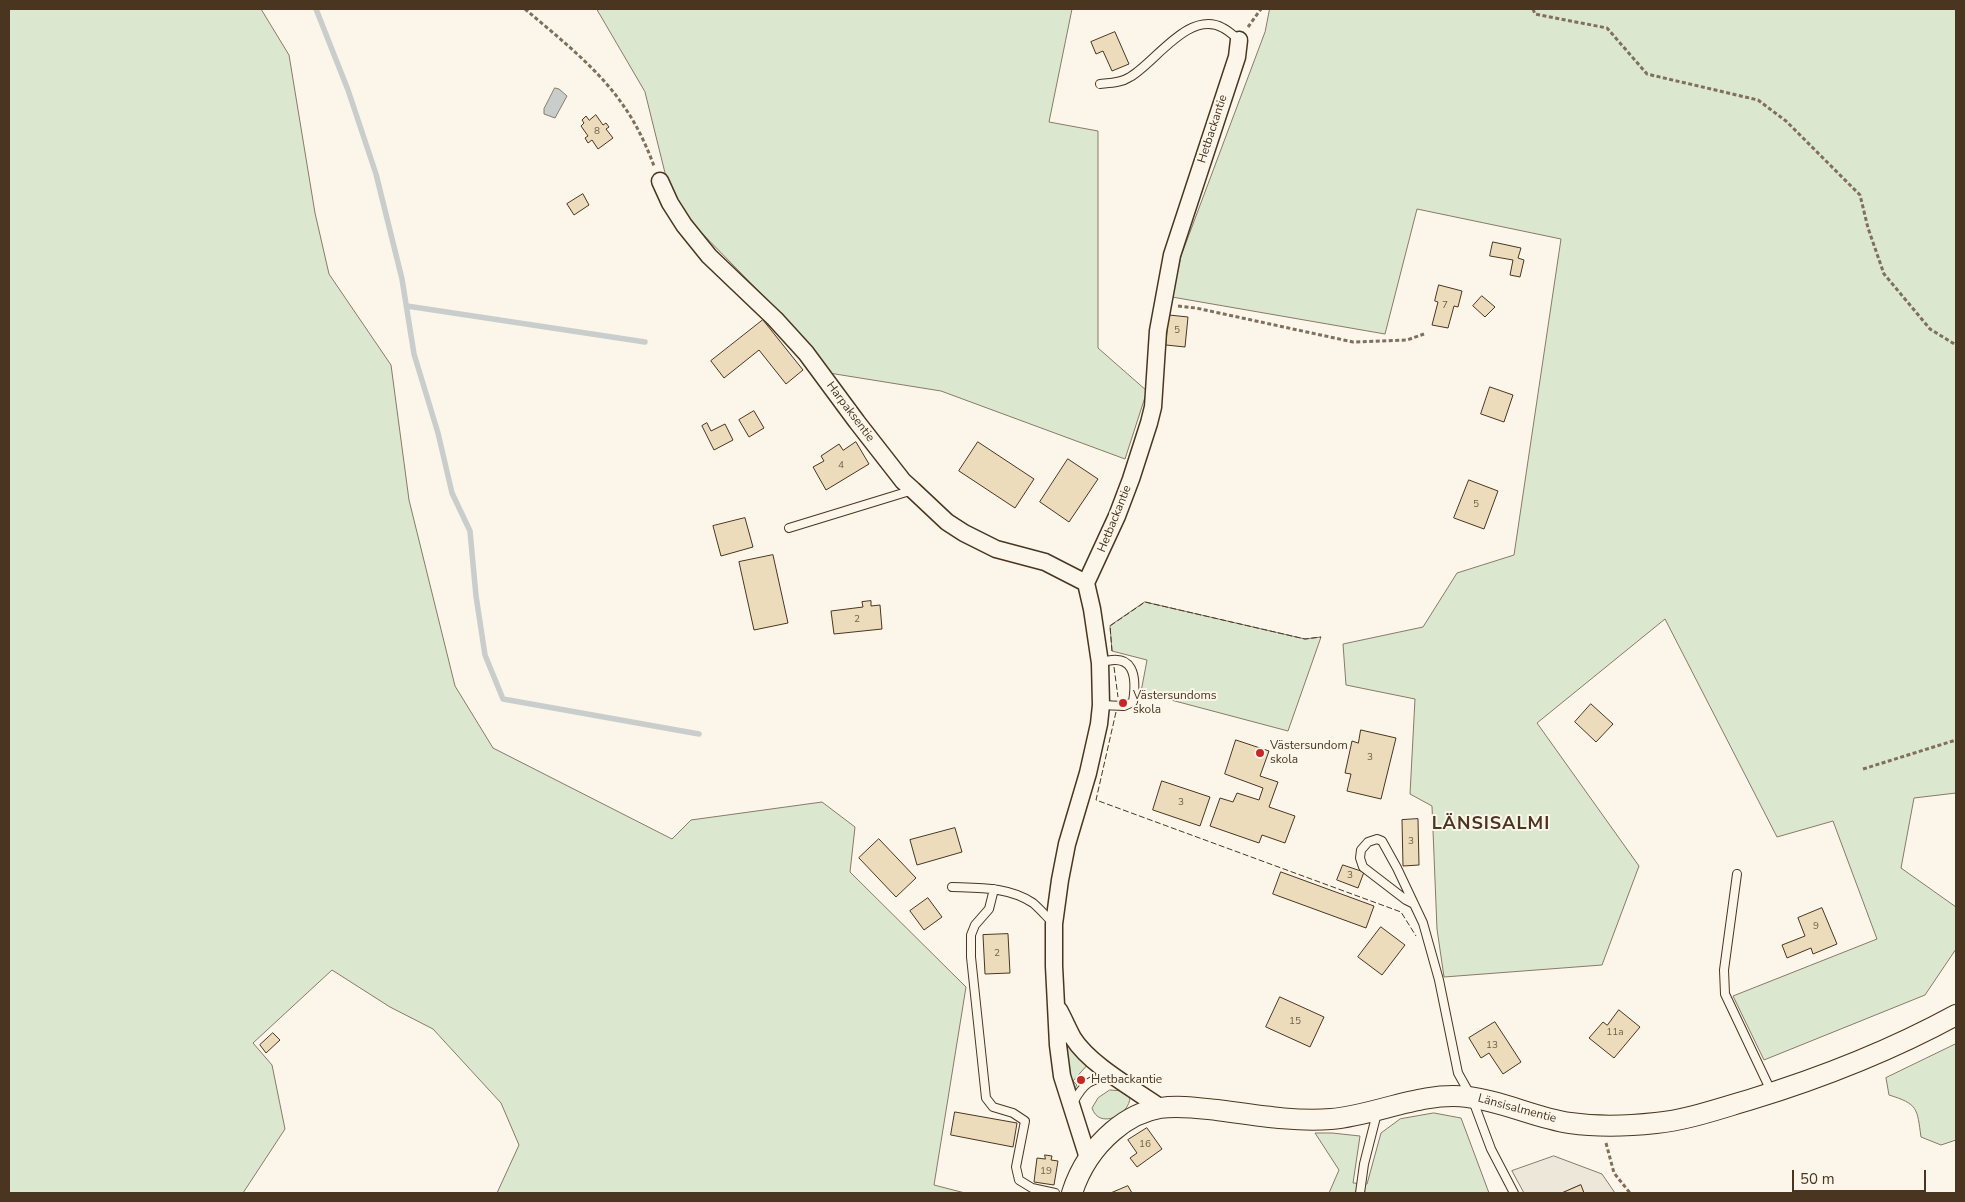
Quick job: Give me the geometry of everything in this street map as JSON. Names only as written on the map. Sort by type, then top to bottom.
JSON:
[{"type":"street","name":"Hetbackantie","points":[[1086,583],[1132,479],[1149,424],[1153,407],[1158,331],[1172,255],[1237,57],[1239,40]]},
{"type":"street","name":"Harpaksentie","points":[[660,181],[670,203],[684,225],[703,248],[775,318],[806,353],[903,481],[946,522],[996,549],[1045,562],[1086,583]]},
{"type":"street","points":[[1086,583],[1100,664],[1101,705],[1099,724],[1088,773],[1062,871],[1054,924],[1054,966],[1058,1045],[1062,1076],[1088,1158]]},
{"type":"street","points":[[1056,1003],[1074,1039],[1093,1059],[1114,1077],[1161,1108]]},
{"type":"street","name":"Länsisalmentie","points":[[1072,1193],[1077,1177],[1097,1145],[1126,1121],[1143,1112],[1161,1108],[1193,1108],[1317,1120],[1355,1116],[1441,1097],[1488,1100],[1569,1123],[1605,1126],[1657,1123],[1706,1113],[1822,1076],[1864,1060],[1956,1015]]},
{"type":"lane","points":[[1100,84],[1114,83],[1129,78],[1173,39],[1188,30],[1206,24],[1222,28],[1239,40]]},
{"type":"lane","points":[[789,528],[913,490]]},
{"type":"lane","points":[[1100,664],[1119,659],[1127,662],[1131,667],[1134,694],[1132,702],[1128,705],[1101,705]]},
{"type":"lane","points":[[1414,904],[1363,868],[1360,858],[1361,850],[1368,842],[1377,839],[1382,841],[1414,904],[1423,923],[1440,980],[1458,1073],[1472,1098],[1491,1149],[1514,1193]]},
{"type":"lane","points":[[1737,874],[1724,970],[1725,994],[1772,1093]]},
{"type":"lane","points":[[952,887],[1014,893],[1033,904],[1054,924]]},
{"type":"lane","points":[[994,890],[989,909],[975,925],[972,935],[972,957],[986,1098],[993,1107],[1014,1113],[1025,1120],[1016,1167],[1019,1180],[1032,1188],[1055,1193]]},
{"type":"lane","points":[[1072,1106],[1079,1093],[1091,1080],[1114,1077]]},
{"type":"lane","points":[[1360,1193],[1364,1164],[1377,1111]]},
{"type":"path","points":[[525,9],[563,41],[613,91],[649,152],[660,181]]},
{"type":"path","points":[[1239,40],[1261,9]]},
{"type":"path","points":[[1533,9],[1535,14],[1608,28],[1647,74],[1758,100],[1786,121],[1860,195],[1868,228],[1884,274],[1930,329],[1956,345]]},
{"type":"path","points":[[1162,304],[1196,308],[1353,342],[1407,340],[1424,334]]},
{"type":"path","points":[[1863,769],[1956,740]]},
{"type":"path","points":[[1605,1126],[1606,1143],[1614,1173],[1630,1193]]},
{"type":"green space","points":[[9,9],[261,9],[289,55],[315,213],[329,274],[391,365],[409,500],[455,686],[493,748],[672,839],[691,820],[822,802],[855,827],[850,872],[966,987],[934,1185],[965,1193],[497,1193],[519,1145],[501,1103],[433,1029],[390,1007],[332,970],[253,1043],[272,1065],[285,1129],[243,1193],[9,1193]]},
{"type":"green space","points":[[597,9],[1072,9],[1049,122],[1098,131],[1098,348],[1147,391],[1125,459],[941,391],[829,373],[781,314],[689,220],[667,181],[645,92]]},
{"type":"green space","points":[[1270,9],[1956,9],[1956,793],[1914,798],[1901,868],[1956,907],[1956,949],[1925,995],[1764,1060],[1733,996],[1877,939],[1833,821],[1777,837],[1665,619],[1537,723],[1639,866],[1602,965],[1444,977],[1437,929],[1432,806],[1410,794],[1415,699],[1346,685],[1343,644],[1423,627],[1457,573],[1514,555],[1561,239],[1417,209],[1385,334],[1172,297],[1181,256],[1265,32]]},
{"type":"green space","points":[[1145,602],[1305,639],[1321,637],[1288,731],[1141,692],[1147,660],[1112,651],[1110,626]]},
{"type":"green space","points":[[1064,1029],[1090,1062],[1073,1081],[1077,1085],[1074,1089],[1072,1088]]},
{"type":"green space","points":[[1956,1044],[1956,1140],[1941,1145],[1921,1137],[1917,1113],[1906,1101],[1889,1095],[1886,1078]]},
{"type":"green space","points":[[1110,1090],[1124,1091],[1130,1097],[1129,1104],[1114,1118],[1101,1118],[1096,1115],[1092,1108],[1098,1098]]},
{"type":"green space","points":[[1434,1113],[1461,1118],[1489,1193],[1329,1193],[1339,1170],[1315,1133],[1360,1136],[1353,1183],[1367,1184],[1381,1133],[1400,1119]]},
{"type":"shaded area","points":[[555,88],[567,96],[555,118],[544,114],[544,109]]},
{"type":"shaded area","points":[[1554,1156],[1602,1174],[1615,1193],[1584,1193],[1580,1185],[1562,1193],[1524,1193],[1512,1171]]},
{"type":"building","points":[[1115,32],[1129,64],[1112,71],[1103,51],[1096,54],[1091,42]]},
{"type":"building","points":[[596,115],[603,125],[606,123],[609,127],[606,129],[613,138],[598,149],[592,140],[588,143],[585,138],[588,136],[581,126],[584,123],[582,120],[586,116],[589,120]]},
{"type":"building","points":[[583,194],[589,205],[574,215],[567,204]]},
{"type":"building","points":[[1493,242],[1521,248],[1518,258],[1524,260],[1520,277],[1510,275],[1513,260],[1490,256]]},
{"type":"building","points":[[1439,285],[1462,291],[1458,307],[1454,306],[1448,328],[1432,325],[1438,302],[1435,301]]},
{"type":"building","points":[[1482,296],[1495,307],[1485,317],[1473,306]]},
{"type":"building","points":[[1169,315],[1188,317],[1185,347],[1166,345]]},
{"type":"building","points":[[763,320],[803,370],[786,384],[759,350],[724,378],[711,361]]},
{"type":"building","points":[[1490,387],[1513,395],[1504,422],[1481,414]]},
{"type":"building","points":[[754,411],[764,428],[749,437],[739,420]]},
{"type":"building","points":[[707,423],[711,431],[725,424],[733,440],[714,450],[702,426]]},
{"type":"building","points":[[856,442],[869,464],[826,490],[813,467],[824,461],[821,456],[839,444],[843,450]]},
{"type":"building","points":[[978,442],[1034,479],[1015,508],[959,471]]},
{"type":"building","points":[[1068,459],[1098,479],[1069,522],[1040,502]]},
{"type":"building","points":[[1469,480],[1498,491],[1484,529],[1454,518]]},
{"type":"building","points":[[745,518],[753,547],[721,556],[713,526]]},
{"type":"building","points":[[773,555],[788,623],[754,630],[739,562]]},
{"type":"building","points":[[871,601],[871,606],[880,605],[882,629],[834,634],[831,611],[863,607],[862,602]]},
{"type":"building","points":[[1591,704],[1613,724],[1596,742],[1575,722]]},
{"type":"building","points":[[1361,730],[1396,738],[1381,799],[1347,791],[1351,774],[1345,773],[1352,741],[1358,743]]},
{"type":"building","points":[[1236,740],[1269,751],[1260,776],[1278,782],[1269,807],[1295,816],[1285,843],[1262,835],[1259,843],[1210,826],[1220,798],[1233,802],[1237,793],[1259,800],[1263,788],[1225,774]]},
{"type":"building","points":[[1162,781],[1210,797],[1200,826],[1153,810]]},
{"type":"building","points":[[1418,819],[1419,865],[1403,866],[1402,820]]},
{"type":"building","points":[[955,828],[962,852],[917,865],[910,840]]},
{"type":"building","points":[[879,839],[916,878],[896,897],[859,858]]},
{"type":"building","points":[[1343,865],[1364,872],[1358,888],[1337,880]]},
{"type":"building","points":[[1281,872],[1374,906],[1366,928],[1273,894]]},
{"type":"building","points":[[928,898],[942,917],[924,930],[910,911]]},
{"type":"building","points":[[1822,908],[1837,944],[1813,954],[1811,948],[1787,958],[1782,945],[1805,936],[1798,918]]},
{"type":"building","points":[[1381,927],[1405,945],[1382,975],[1358,957]]},
{"type":"building","points":[[1008,934],[1010,973],[985,974],[983,935]]},
{"type":"building","points":[[1280,997],[1324,1017],[1310,1047],[1266,1027]]},
{"type":"building","points":[[1619,1010],[1640,1027],[1614,1058],[1589,1038],[1603,1022],[1607,1025]]},
{"type":"building","points":[[1495,1022],[1521,1062],[1503,1074],[1489,1053],[1481,1058],[1469,1038]]},
{"type":"building","points":[[273,1033],[280,1040],[266,1053],[260,1045]]},
{"type":"building","points":[[955,1112],[1017,1123],[1013,1147],[951,1135]]},
{"type":"building","points":[[1147,1128],[1162,1149],[1137,1167],[1130,1158],[1137,1153],[1128,1140]]},
{"type":"building","points":[[1045,1155],[1052,1156],[1051,1160],[1058,1161],[1054,1185],[1034,1182],[1037,1158],[1045,1159]]},
{"type":"building","points":[[1581,1185],[1584,1193],[1562,1193]]},
{"type":"building","points":[[1128,1186],[1132,1193],[1111,1193]]},
{"type":"waterway","points":[[316,9],[348,90],[376,174],[402,279],[414,354],[438,433],[452,493],[470,531],[476,596],[485,655],[503,699],[699,734]]},
{"type":"waterway","points":[[407,306],[645,342]]},
{"type":"fence","points":[[1112,651],[1110,626],[1145,602],[1305,639],[1321,637]]},
{"type":"fence","points":[[1114,667],[1118,697]]},
{"type":"fence","points":[[1116,712],[1096,800],[1401,912],[1416,936]]},
{"type":"place","name":"Västersundoms skola","points":[[1123,703]]},
{"type":"place","name":"Västersundom skola","points":[[1260,753]]},
{"type":"place","name":"Hetbackantie","points":[[1081,1080]]},
{"type":"district","name":"LÄNSISALMI","points":[[1491,825]]}]
